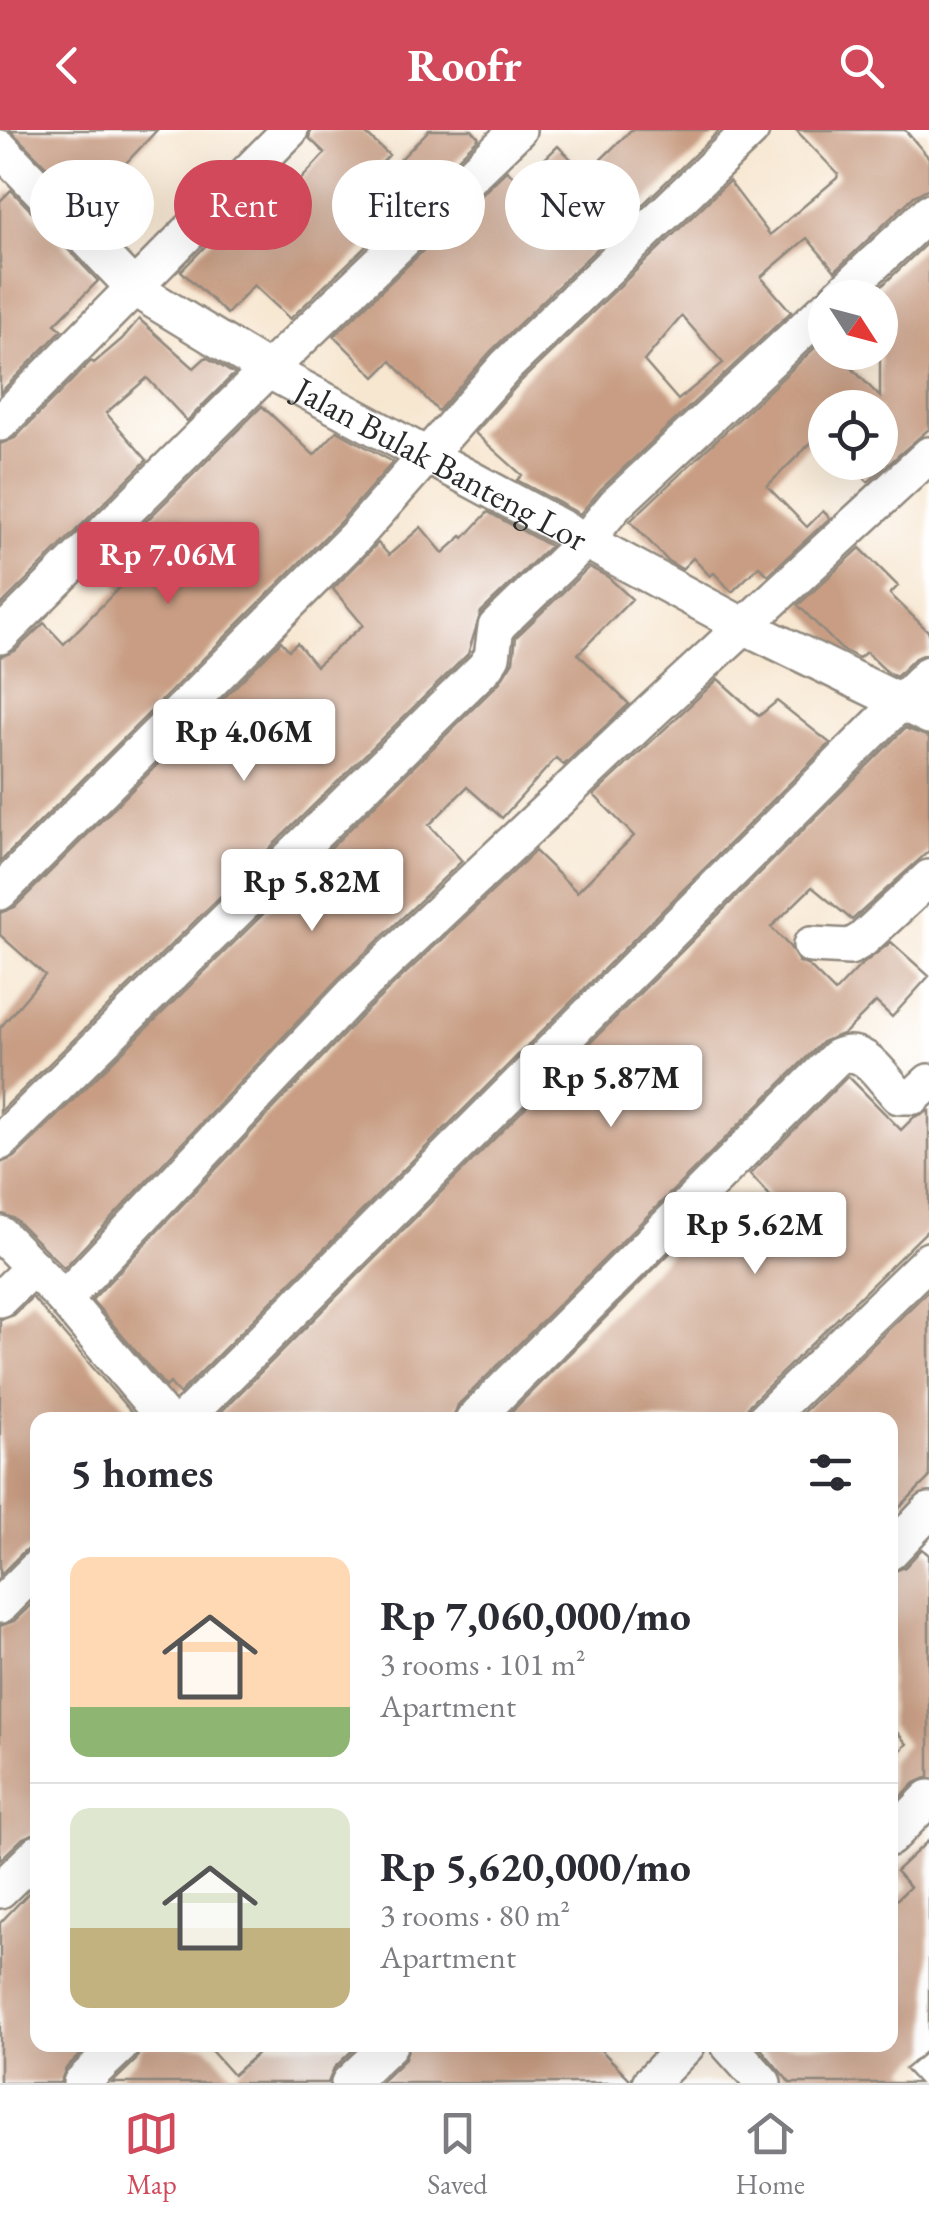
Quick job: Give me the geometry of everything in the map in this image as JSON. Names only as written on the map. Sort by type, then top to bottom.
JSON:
[{"type":"street","points":[[0,424],[290,130]]},
{"type":"street","points":[[0,636],[268,370],[518,130]]},
{"type":"street","points":[[0,892],[356,537],[506,366],[751,130]]},
{"type":"street","name":"Jalan Bulak Banteng Lor","points":[[5,164],[135,289],[268,370],[744,626],[915,708]]},
{"type":"street","points":[[856,280],[929,212]]},
{"type":"street","points":[[0,1142],[484,668],[492,656],[496,627],[616,504],[808,325]]},
{"type":"street","points":[[64,1299],[354,993],[929,454]]},
{"type":"street","points":[[191,1412],[915,708],[929,674]]},
{"type":"street","points":[[811,945],[850,946],[862,940],[929,878]]},
{"type":"street","points":[[481,1412],[837,1057],[859,1053],[900,1096],[914,1096],[929,1082]]},
{"type":"street","points":[[0,1234],[64,1299],[159,1412]]},
{"type":"street","points":[[772,1412],[929,1260]]},
{"type":"street","points":[[0,1298],[33,1267]]},
{"type":"street","points":[[898,1544],[929,1511]]},
{"type":"street","points":[[0,1605],[30,1576]]},
{"type":"street","points":[[898,1830],[929,1798]]},
{"type":"street","points":[[0,1890],[30,1861]]},
{"type":"street","points":[[82,2083],[113,2052]]},
{"type":"street","points":[[349,2083],[382,2052]]},
{"type":"street","points":[[650,2083],[680,2052]]},
{"type":"street","points":[[736,2052],[763,2083]]},
{"type":"building","points":[[10,130],[157,130],[129,160],[40,160]]},
{"type":"building","points":[[311,130],[362,130],[389,155],[384,160],[332,160],[332,250],[362,250],[290,319],[254,285],[227,314],[181,271],[202,250],[312,250],[312,167],[325,153],[309,138]]},
{"type":"building","points":[[429,130],[472,130],[479,138],[456,160],[400,160]]},
{"type":"building","points":[[631,130],[720,130],[640,207],[640,160],[600,160]]},
{"type":"building","points":[[796,130],[905,130],[929,158],[929,188],[914,196],[835,271],[807,238],[761,277],[791,312],[601,489],[580,514],[517,480],[522,475],[475,433],[521,381],[729,181],[770,235],[838,174]],"holes":[[[682,316],[723,363],[678,400],[644,361]]]},
{"type":"building","points":[[558,146],[572,160],[544,160]]},
{"type":"building","points":[[505,172],[505,250],[596,250],[491,351],[438,411],[391,361],[375,377],[334,336],[424,250],[485,250],[485,191]]},
{"type":"building","points":[[11,190],[30,210],[30,250],[68,250],[98,281],[55,324],[62,330],[0,393],[0,201]]},
{"type":"building","points":[[929,241],[929,429],[898,456],[898,390],[880,390],[880,370],[898,370],[898,280],[888,280]]},
{"type":"building","points":[[139,319],[194,368],[206,357],[234,374],[187,421],[147,378],[106,413],[147,460],[0,606],[0,444],[15,438]]},
{"type":"building","points":[[808,354],[808,370],[854,370],[873,390],[808,390],[808,446],[767,486],[807,527],[823,511],[830,518],[768,575],[759,566],[732,592],[693,558],[682,569],[668,561],[630,521]]},
{"type":"building","points":[[262,406],[314,455],[337,431],[393,462],[340,522],[0,862],[0,657],[15,651],[44,623],[64,644],[120,587],[101,566]]},
{"type":"building","points":[[488,512],[550,546],[481,612],[468,654],[0,1112],[0,1028],[45,975],[0,935],[0,913],[15,907],[281,641],[289,650],[297,643],[316,666],[363,625],[333,589],[378,543],[389,555],[421,527],[443,553],[464,538]]},
{"type":"building","points":[[860,548],[898,586],[890,594],[929,632],[929,653],[915,658],[896,677],[866,652],[859,658],[841,649],[798,605]]},
{"type":"building","points":[[589,567],[608,577],[632,599],[578,654],[629,704],[564,765],[556,758],[502,818],[467,787],[429,825],[462,861],[339,978],[64,1268],[15,1219],[0,1213],[0,1163],[15,1157],[499,683],[513,661],[516,637]]},
{"type":"building","points":[[718,679],[759,716],[777,701],[830,743],[179,1394],[170,1383],[166,1387],[92,1300],[369,1008],[535,851],[577,892],[634,836],[594,795]]},
{"type":"building","points":[[905,728],[929,737],[929,851],[852,920],[812,887],[771,927],[799,962],[809,966],[835,992],[891,942],[929,976],[892,1017],[876,1002],[845,1033],[822,1042],[455,1412],[221,1412]]},
{"type":"building","points":[[848,1076],[901,1130],[914,1117],[929,1111],[929,1229],[746,1412],[511,1412],[710,1213],[732,1236],[771,1197],[750,1174]]},
{"type":"building","points":[[929,1290],[929,1478],[898,1509],[898,1412],[803,1412]]},
{"type":"building","points":[[32,1297],[131,1412],[30,1412],[30,1549],[0,1575],[0,1320],[14,1315]]},
{"type":"building","points":[[922,1549],[929,1555],[929,1777],[915,1783],[898,1799],[898,1753],[907,1744],[898,1733],[898,1570]]},
{"type":"building","points":[[30,1606],[30,1835],[0,1860],[0,1626],[14,1621]]},
{"type":"building","points":[[929,1840],[929,2049],[905,2069],[918,2083],[790,2083],[764,2052],[898,2052],[898,1898],[910,1887],[898,1869]]},
{"type":"building","points":[[30,1891],[30,2052],[83,2052],[66,2068],[60,2083],[0,2083],[0,1923]]},
{"type":"building","points":[[139,2052],[212,2052],[233,2075],[259,2052],[351,2052],[334,2068],[328,2083],[112,2083]]},
{"type":"building","points":[[407,2052],[603,2052],[629,2078],[629,2083],[380,2083]]}]
